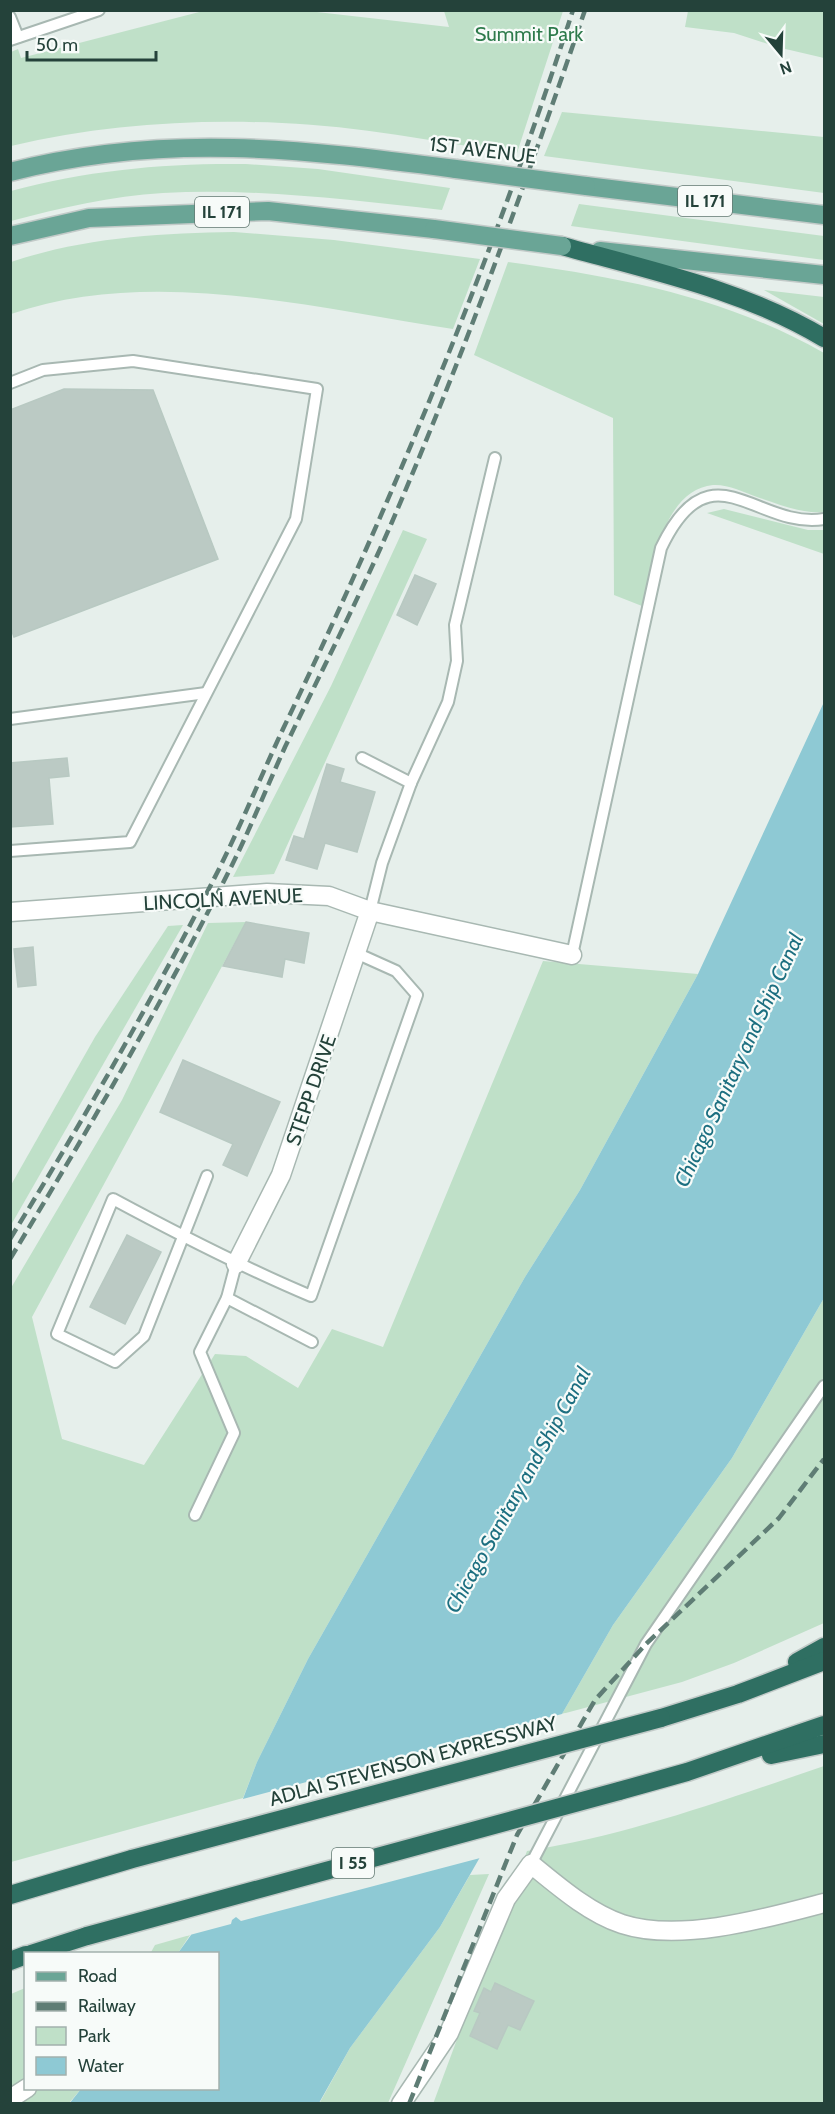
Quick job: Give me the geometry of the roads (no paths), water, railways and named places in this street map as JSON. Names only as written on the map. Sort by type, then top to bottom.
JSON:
[{"type":"highway","points":[[562,246],[719,289],[792,319],[825,338]]},
{"type":"highway","points":[[738,1694],[825,1647]]},
{"type":"highway","name":"ADLAI STEVENSON EXPRESSWAY","points":[[10,1895],[132,1859],[661,1718],[738,1694],[825,1661]]},
{"type":"highway","name":"I 55","points":[[34,1952],[687,1772],[825,1725]]},
{"type":"highway","points":[[687,1772],[825,1744]]},
{"type":"main road","name":"1ST AVENUE","points":[[10,172],[93,155],[209,146],[255,147],[347,155],[825,215]]},
{"type":"main road","name":"IL 171","points":[[10,236],[89,218],[268,211],[825,275]]},
{"type":"street","name":"LINCOLN AVENUE","points":[[10,912],[267,893],[329,896],[370,910],[572,955]]},
{"type":"street","name":"STEPP DRIVE","points":[[236,1264],[281,1175],[370,910]]},
{"type":"street","points":[[401,2103],[449,2033],[506,1899],[531,1864],[598,1913],[622,1924],[647,1930],[704,1927],[770,1917],[825,1903]]},
{"type":"street","points":[[10,2099],[24,2090]]},
{"type":"lane","points":[[10,17],[14,38],[99,10]]},
{"type":"lane","points":[[10,382],[43,370],[133,362],[317,388],[296,519],[130,842],[10,851]]},
{"type":"lane","points":[[370,910],[382,863],[411,783],[448,702],[457,660],[455,625],[495,458]]},
{"type":"lane","points":[[572,955],[661,548],[670,529],[690,507],[715,496],[744,499],[795,520],[825,519]]},
{"type":"lane","points":[[10,720],[206,693]]},
{"type":"lane","points":[[362,758],[411,783]]},
{"type":"lane","points":[[207,1176],[182,1237],[144,1336],[115,1362],[57,1334],[113,1199],[182,1237],[236,1264],[311,1296],[417,995],[396,971],[356,953]]},
{"type":"lane","points":[[195,1515],[234,1433],[200,1352],[227,1298],[236,1264]]},
{"type":"lane","points":[[227,1298],[312,1342]]},
{"type":"lane","points":[[531,1864],[646,1644],[825,1386]]},
{"type":"water","name":"Chicago Sanitary and Ship Canal","points":[[824,702],[824,1298],[732,1458],[613,1625],[440,1927],[350,2048],[319,2103],[69,2104],[80,2090],[219,2090],[219,1952],[179,1952],[191,1935],[257,1762],[308,1659],[525,1277],[580,1190],[698,974]]},
{"type":"railway","points":[[10,1239],[118,1057],[194,918],[324,641],[403,464],[476,285],[573,10]]},
{"type":"railway","points":[[10,1259],[123,1068],[203,922],[236,858],[285,747],[366,579],[419,459],[469,332],[585,10]]},
{"type":"railway","points":[[409,2104],[517,1835],[595,1700],[646,1644],[779,1518],[824,1459]]},
{"type":"park label","name":"Summit Park","points":[[529,34]]}]
